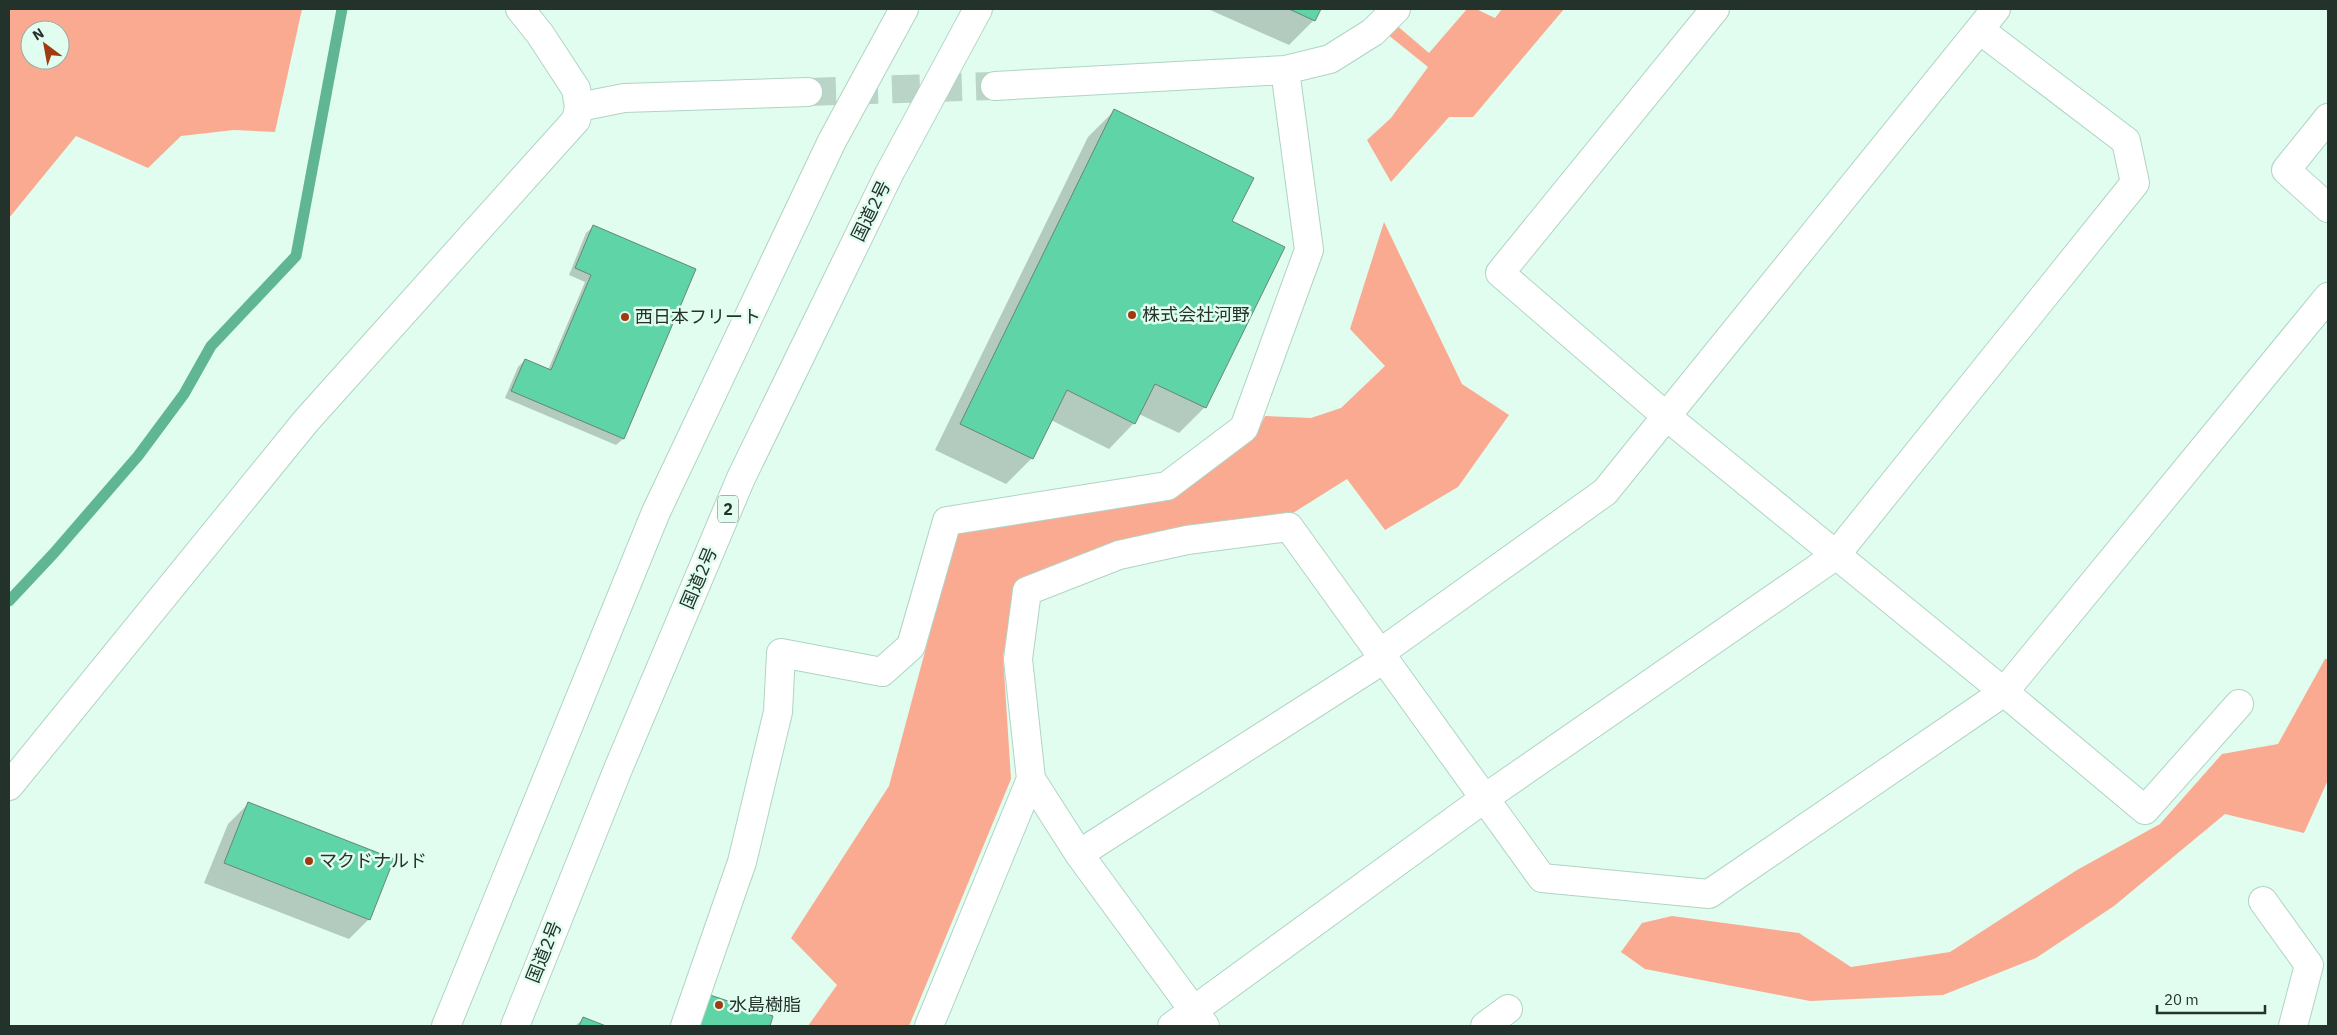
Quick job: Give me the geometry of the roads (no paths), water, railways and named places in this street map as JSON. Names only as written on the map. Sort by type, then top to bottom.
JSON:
[{"type":"main road","points":[[9,786],[306,421],[576,120],[579,107],[576,89],[540,34],[520,9]]},
{"type":"main road","points":[[446,1026],[656,512],[832,141],[904,9]]},
{"type":"main road","name":"国道2号","points":[[515,1026],[622,760],[741,478],[889,174],[978,9]]},
{"type":"main road","points":[[995,86],[1285,70],[1330,59],[1373,32],[1396,9]]},
{"type":"main road","points":[[1715,9],[1500,273],[1666,416],[1835,556],[2004,692],[2145,810],[2239,704]]},
{"type":"main road","points":[[1079,854],[1382,656],[1605,492],[1988,19],[2126,141],[2135,183],[1835,556],[1485,798],[1200,1018],[1172,1026]]},
{"type":"main road","points":[[685,1026],[742,862],[778,712],[780,653],[882,672],[911,646],[947,521],[1167,486],[1244,428],[1309,250],[1285,70]]},
{"type":"main road","points":[[579,107],[624,98],[808,92]]},
{"type":"main road","points":[[2328,118],[2286,170],[2328,208]]},
{"type":"main road","points":[[1200,1018],[1079,854],[1030,779],[1018,659],[1027,591],[1119,555],[1187,540],[1288,527],[1542,878],[1709,894],[2004,692],[2328,297]]},
{"type":"main road","points":[[929,1026],[1030,779]]},
{"type":"main road","points":[[2263,901],[2310,965],[2293,1026]]},
{"type":"main road","points":[[1485,1026],[1508,1009]]},
{"type":"waterway","points":[[9,601],[54,553],[138,456],[184,394],[211,346],[296,256],[342,9]]},
{"type":"tunnel","points":[[808,92],[995,86]]},
{"type":"place","name":"株式会社河野","points":[[1132,315]]},
{"type":"place","name":"西日本フリート","points":[[625,317]]},
{"type":"place","name":"マクドナルド","points":[[309,861]]},
{"type":"place","name":"水島樹脂","points":[[719,1005]]}]
